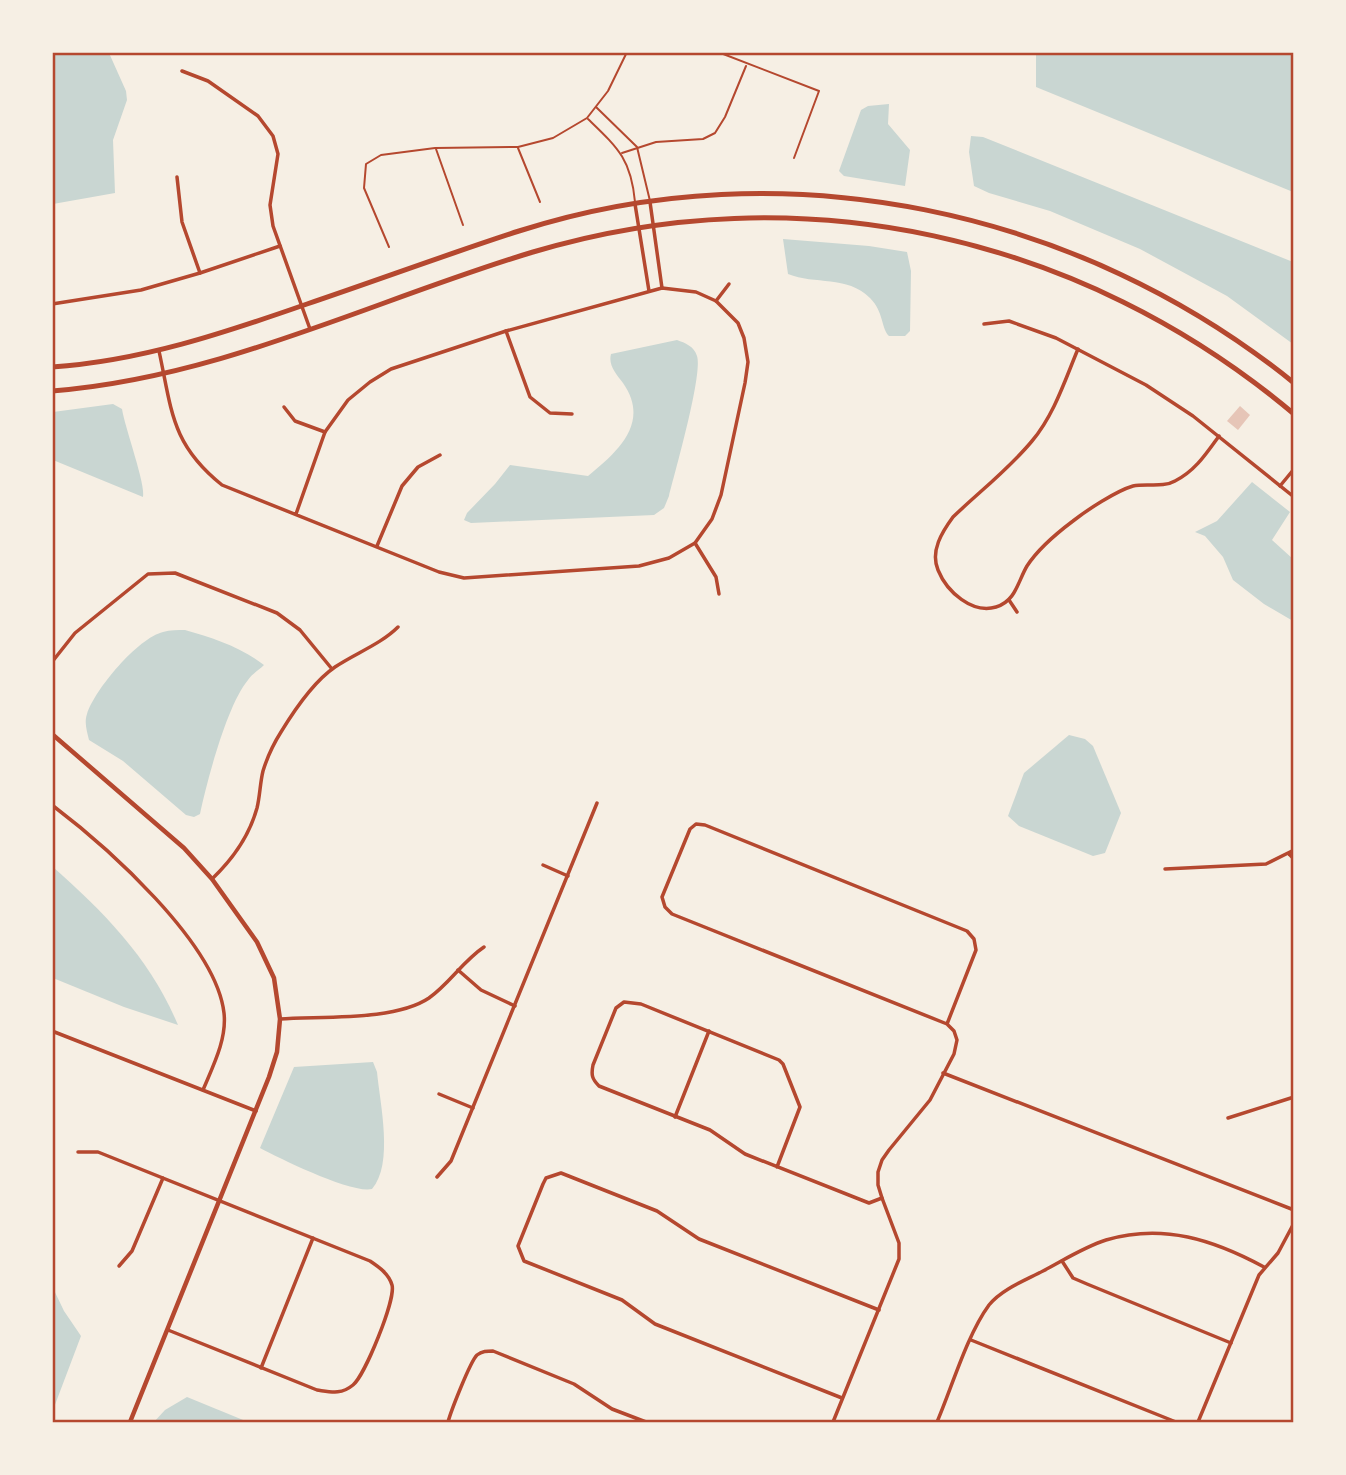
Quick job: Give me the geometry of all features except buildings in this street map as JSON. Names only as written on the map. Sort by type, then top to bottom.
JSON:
[{"type":"main road","points":[[52,367],[159,351],[208,338],[522,231],[596,211],[719,194],[789,194],[843,197],[935,211],[1009,230],[1074,253],[1163,295],[1244,345],[1293,383]]},
{"type":"main road","points":[[52,391],[164,374],[228,357],[531,253],[638,228],[726,218],[806,218],[933,234],[997,251],[1073,278],[1151,316],[1220,358],[1293,414]]},
{"type":"street","points":[[182,71],[208,81],[258,116],[273,136],[278,154],[270,205],[273,226],[310,329]]},
{"type":"street","points":[[177,177],[182,222],[200,273]]},
{"type":"street","points":[[650,202],[662,288]]},
{"type":"street","points":[[635,204],[649,292]]},
{"type":"street","points":[[52,304],[141,289],[200,273],[280,246]]},
{"type":"street","points":[[716,300],[729,284]]},
{"type":"street","points":[[159,351],[179,434],[186,449],[203,470],[222,485],[439,572],[464,579],[639,566],[669,558],[695,543],[712,519],[721,495],[747,372],[744,338],[738,323],[716,300],[696,292],[662,288],[506,331],[391,369],[348,400],[325,432],[296,514]]},
{"type":"street","points":[[984,324],[1009,321],[1056,338],[1146,384],[1219,436],[1292,494]]},
{"type":"street","points":[[506,331],[530,397],[550,413],[572,414]]},
{"type":"street","points":[[1078,349],[1059,394],[1038,433],[943,530],[936,550],[937,569],[949,588],[964,601],[986,609],[1009,600],[1027,566],[1073,520],[1134,486],[1172,483],[1192,471],[1219,436]]},
{"type":"street","points":[[284,407],[295,421],[325,432]]},
{"type":"street","points":[[377,546],[402,486],[418,467],[440,455]]},
{"type":"street","points":[[1280,486],[1293,470]]},
{"type":"street","points":[[695,543],[716,577],[719,594]]},
{"type":"street","points":[[52,662],[75,633],[148,574],[175,573],[277,613],[300,630],[332,669]]},
{"type":"street","points":[[1009,600],[1017,612]]},
{"type":"street","points":[[212,879],[232,860],[245,839],[257,808],[263,772],[279,734],[302,700],[332,669],[370,645],[386,639],[398,627]]},
{"type":"street","points":[[52,734],[184,848],[212,879],[257,942],[274,978],[281,1019],[276,1052],[256,1111],[130,1423]]},
{"type":"street","points":[[437,1177],[451,1161],[597,803]]},
{"type":"street","points":[[52,805],[117,858],[142,883],[193,945],[220,991],[225,1016],[220,1048],[203,1090]]},
{"type":"street","points":[[834,1423],[899,1259],[899,1243],[878,1185],[882,1160],[934,1092],[954,1054],[957,1040],[954,1031],[947,1024],[672,914],[665,907],[662,897],[690,829],[696,824],[705,825],[967,931],[974,939],[976,950],[947,1024]]},
{"type":"street","points":[[1166,869],[1266,864],[1293,850]]},
{"type":"street","points":[[1289,853],[1293,859]]},
{"type":"street","points":[[543,865],[568,876]]},
{"type":"street","points":[[281,1019],[403,1011],[430,997],[470,957],[484,947]]},
{"type":"street","points":[[458,970],[481,990],[516,1006]]},
{"type":"street","points":[[777,1167],[800,1107],[779,1060],[641,1004],[624,1002],[617,1008],[593,1065],[593,1081],[599,1086],[710,1130],[745,1154],[777,1167],[869,1203],[882,1198]]},
{"type":"street","points":[[52,1031],[256,1111]]},
{"type":"street","points":[[675,1117],[709,1031]]},
{"type":"street","points":[[943,1073],[1293,1210]]},
{"type":"street","points":[[439,1094],[473,1108]]},
{"type":"street","points":[[1228,1118],[1293,1097]]},
{"type":"street","points":[[78,1152],[97,1152],[370,1261],[385,1272],[393,1286],[391,1301],[363,1372],[353,1385],[338,1393],[317,1391],[168,1330]]},
{"type":"street","points":[[842,1398],[655,1324],[622,1300],[524,1261],[519,1245],[543,1184],[546,1178],[561,1173],[657,1211],[699,1239],[879,1310]]},
{"type":"street","points":[[119,1266],[132,1251],[163,1178]]},
{"type":"street","points":[[1198,1423],[1259,1275],[1278,1253],[1293,1223]]},
{"type":"street","points":[[937,1423],[971,1340],[990,1303],[1003,1292],[1062,1261],[1105,1241],[1159,1232],[1198,1238],[1265,1267]]},
{"type":"street","points":[[261,1368],[313,1238]]},
{"type":"street","points":[[1062,1261],[1073,1278],[1231,1343]]},
{"type":"street","points":[[971,1340],[1176,1423]]},
{"type":"street","points":[[448,1423],[473,1362],[480,1353],[486,1351],[493,1351],[574,1384],[612,1409],[646,1423]]},
{"type":"lane","points":[[389,247],[364,188],[366,164],[381,155],[435,148],[518,147],[553,138],[587,118],[608,91],[627,52]]},
{"type":"lane","points":[[718,52],[819,91],[794,158]]},
{"type":"lane","points":[[622,153],[656,142],[703,139],[715,133],[725,117],[747,64]]},
{"type":"lane","points":[[596,107],[637,147],[650,202]]},
{"type":"lane","points":[[587,118],[622,153],[632,177],[635,204]]},
{"type":"lane","points":[[518,147],[540,202]]},
{"type":"lane","points":[[435,148],[463,225]]},
{"type":"shaded area","points":[[53,52],[109,53],[126,91],[127,100],[113,140],[115,193],[53,204]]},
{"type":"shaded area","points":[[1036,53],[1293,53],[1293,192],[1036,87]]},
{"type":"shaded area","points":[[889,104],[888,124],[910,150],[905,186],[844,176],[839,171],[861,110],[868,106]]},
{"type":"shaded area","points":[[971,136],[983,137],[1293,262],[1293,344],[1227,296],[1140,249],[1050,211],[974,186],[969,152]]},
{"type":"shaded area","points":[[783,239],[907,252],[911,271],[910,331],[905,336],[889,336],[875,303],[851,286],[788,274]]},
{"type":"shaded area","points":[[677,340],[694,350],[698,366],[688,424],[664,508],[654,515],[471,523],[464,520],[467,513],[510,465],[588,476],[599,467],[619,447],[632,424],[631,397],[615,373],[611,354]]},
{"type":"shaded area","points":[[113,404],[122,409],[143,497],[53,460],[53,412]]},
{"type":"shaded area","points":[[1252,482],[1290,512],[1272,540],[1293,559],[1293,621],[1264,604],[1233,580],[1223,557],[1205,536],[1195,532],[1217,521]]},
{"type":"shaded area","points":[[185,630],[236,648],[264,665],[248,680],[233,707],[225,725],[200,814],[194,817],[186,815],[123,761],[89,740],[86,724],[87,714],[99,691],[130,654],[153,636],[166,631]]},
{"type":"shaded area","points":[[1069,735],[1085,739],[1093,746],[1121,813],[1105,853],[1093,856],[1019,826],[1008,816],[1024,773]]},
{"type":"shaded area","points":[[53,867],[91,902],[125,939],[154,979],[178,1025],[124,1007],[53,978]]},
{"type":"shaded area","points":[[373,1062],[381,1100],[384,1149],[379,1178],[372,1189],[333,1181],[260,1148],[294,1067]]},
{"type":"shaded area","points":[[52,1286],[64,1311],[81,1336],[53,1410]]},
{"type":"shaded area","points":[[187,1397],[248,1422],[154,1422],[165,1410]]}]
